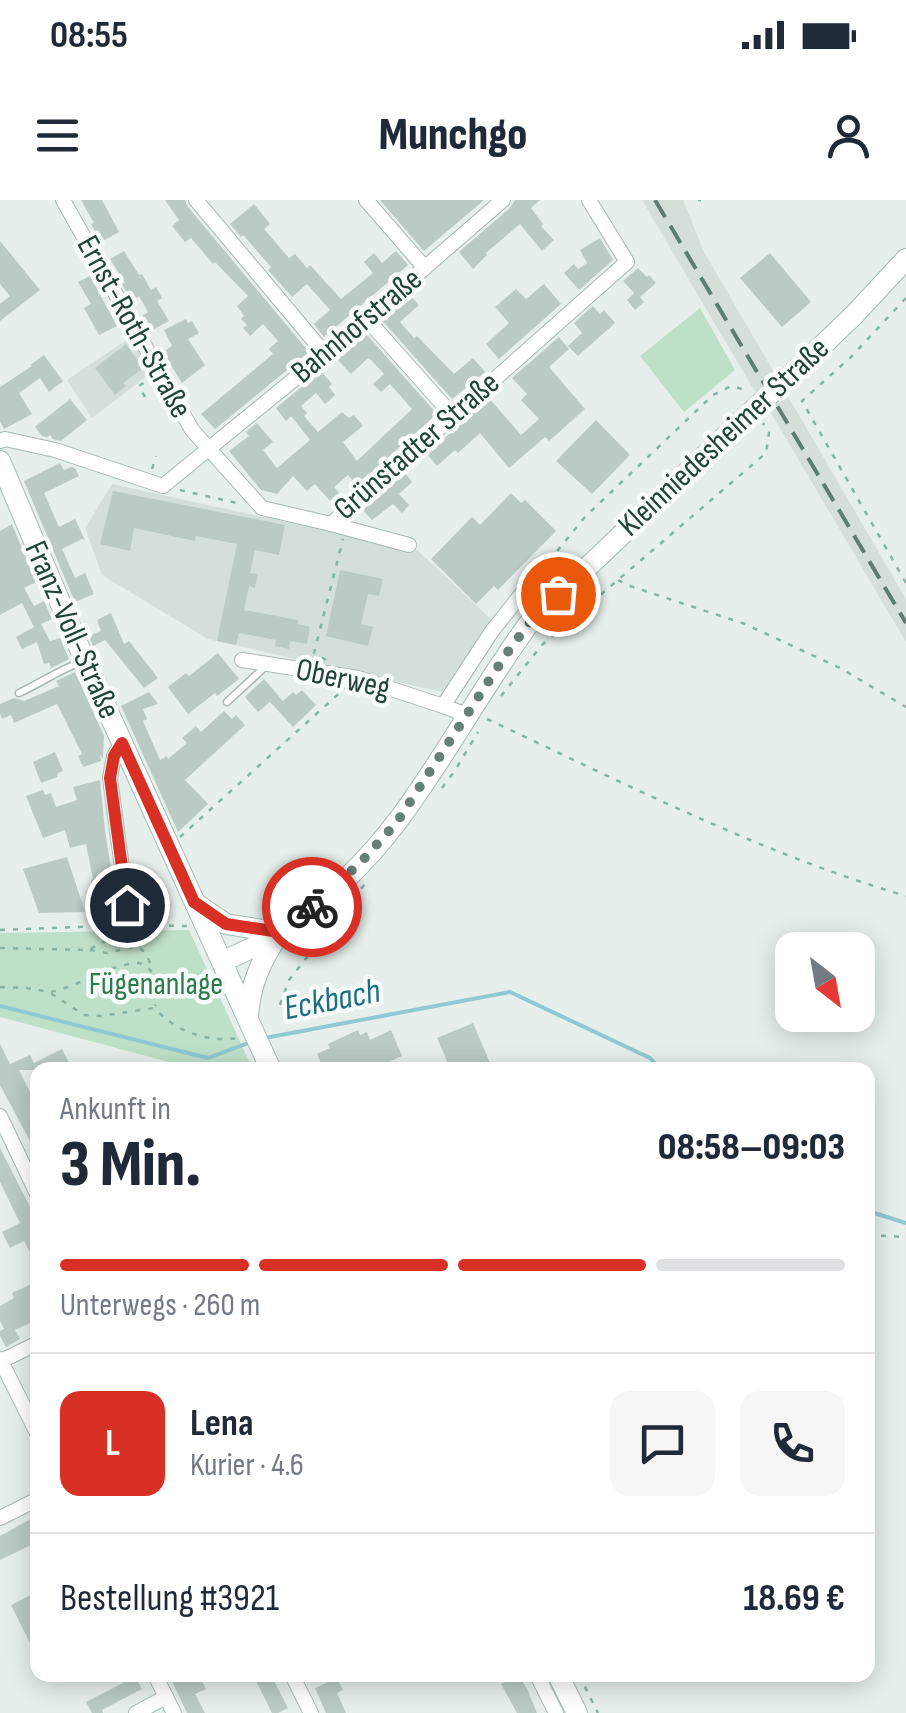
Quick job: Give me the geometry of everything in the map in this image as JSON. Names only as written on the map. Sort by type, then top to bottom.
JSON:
[{"type":"main road","name":"Kleinniedesheimer Straße","points":[[222,962],[280,932],[323,899],[362,861],[397,822],[477,717],[530,622],[854,315],[906,259]]},
{"type":"main road","name":"Franz-Voll-Straße","points":[[0,461],[85,661],[222,962],[248,1030],[267,1062]]},
{"type":"main road","points":[[194,902],[226,924],[280,932],[257,971],[249,997],[248,1030]]},
{"type":"main road","points":[[562,1682],[577,1713]]},
{"type":"street","name":"Ernst-Roth-Straße","points":[[64,200],[192,430],[210,450]]},
{"type":"street","points":[[196,200],[325,354]]},
{"type":"street","points":[[366,200],[425,268]]},
{"type":"street","name":"Bahnhofstraße","points":[[210,450],[503,200]]},
{"type":"street","name":"Grünstadter Straße","points":[[262,508],[338,526],[453,416],[627,262],[588,200]]},
{"type":"street","points":[[366,318],[453,416]]},
{"type":"street","points":[[0,441],[54,450],[163,486],[210,450],[262,508]]},
{"type":"street","points":[[338,526],[409,545]]},
{"type":"street","points":[[443,706],[492,631],[540,570]]},
{"type":"street","name":"Oberweg","points":[[242,660],[358,678],[477,717]]},
{"type":"street","name":"Franz-Voll-Straße","points":[[122,743],[114,756],[110,778],[127,905]]},
{"type":"street","points":[[0,1116],[30,1179]]},
{"type":"street","points":[[30,1347],[0,1360],[30,1419]]},
{"type":"street","points":[[0,1518],[30,1503]]},
{"type":"street","points":[[159,1682],[174,1713]]},
{"type":"street","points":[[296,1682],[311,1713]]},
{"type":"street","points":[[541,1682],[556,1713]]},
{"type":"street","points":[[136,1713],[166,1698]]},
{"type":"lane","points":[[18,694],[57,671],[85,661]]},
{"type":"lane","points":[[227,702],[268,664]]},
{"type":"path","points":[[906,298],[851,357],[802,401],[906,583]]},
{"type":"path","points":[[145,397],[139,386],[159,372]]},
{"type":"path","points":[[163,486],[262,508]]},
{"type":"path","points":[[328,661],[314,653],[338,526]]},
{"type":"path","points":[[617,579],[745,624],[840,668],[906,707]]},
{"type":"path","points":[[180,838],[358,678]]},
{"type":"path","points":[[477,717],[745,838],[906,896]]},
{"type":"path","points":[[88,950],[130,926]]},
{"type":"path","points":[[1,930],[176,926]]},
{"type":"path","points":[[0,948],[107,953],[136,946],[149,959],[158,988],[154,1008]]},
{"type":"path","points":[[0,987],[49,992],[127,963],[140,962],[152,972]]},
{"type":"path","points":[[49,992],[84,1015],[154,1008],[194,1036],[220,1040],[248,1030]]},
{"type":"path","points":[[875,1235],[906,1237]]},
{"type":"path","points":[[582,1682],[598,1713]]},
{"type":"shaded area","points":[[642,200],[683,200],[704,252],[906,599],[906,642],[768,408]]},
{"type":"shaded area","points":[[131,337],[151,373],[92,418],[67,380]]},
{"type":"shaded area","points":[[112,484],[418,551],[492,620],[442,692],[208,639],[102,575],[85,528]]},
{"type":"green space","points":[[700,308],[735,370],[684,412],[640,356]]},
{"type":"green space","name":"Fügenanlage","points":[[189,930],[249,1062],[169,1062],[0,1017],[0,933]]},
{"type":"building","points":[[81,200],[102,200],[119,232],[101,242]]},
{"type":"building","points":[[165,200],[185,200],[309,352],[215,429],[201,414],[273,354],[269,349],[278,341],[263,324],[250,336],[243,328],[247,325],[237,306],[248,296],[191,238],[185,242],[172,226],[179,220]]},
{"type":"building","points":[[380,200],[484,200],[424,251]]},
{"type":"building","points":[[515,200],[540,200],[531,208],[554,240],[542,251],[520,224],[473,269],[459,252]]},
{"type":"building","points":[[254,204],[270,224],[264,229],[289,258],[295,254],[307,268],[310,265],[341,299],[373,273],[364,262],[374,253],[382,263],[396,251],[408,265],[324,337],[314,324],[330,310],[307,284],[292,297],[268,270],[271,267],[230,224]]},
{"type":"building","points":[[600,238],[613,260],[579,290],[564,273],[574,264],[578,269],[587,263],[580,250]]},
{"type":"building","points":[[0,241],[40,290],[0,321],[0,304],[10,296],[0,284]]},
{"type":"building","points":[[124,251],[151,290],[156,287],[162,298],[157,301],[169,321],[151,331],[142,316],[148,312],[139,296],[132,301],[110,259]]},
{"type":"building","points":[[770,253],[811,302],[782,327],[740,278]]},
{"type":"building","points":[[638,268],[656,283],[640,297],[644,302],[635,310],[627,300],[634,293],[623,281]]},
{"type":"building","points":[[90,276],[117,326],[99,335],[84,308],[91,304],[78,282]]},
{"type":"building","points":[[544,284],[561,304],[499,359],[486,344],[509,323],[495,307],[516,289],[526,299]]},
{"type":"building","points":[[410,295],[419,305],[400,322],[414,338],[417,336],[454,374],[473,358],[485,372],[452,399],[381,319]]},
{"type":"building","points":[[593,306],[600,314],[604,310],[615,323],[578,356],[568,346],[582,333],[574,323]]},
{"type":"building","points":[[186,319],[188,323],[192,321],[199,333],[188,339],[205,365],[182,383],[163,352],[172,346],[164,330]]},
{"type":"building","points":[[367,335],[437,414],[357,485],[348,475],[334,487],[339,493],[330,501],[315,484],[307,491],[293,476],[277,494],[261,490],[229,451],[249,436],[246,432],[257,423],[273,442],[263,450],[277,468],[310,440],[291,416],[286,421],[276,408],[321,371],[335,395],[325,404],[316,393],[301,406],[307,413],[304,416],[318,432],[342,412],[349,418],[354,415],[363,426],[343,442],[357,461],[412,409],[390,384],[381,392],[373,384],[384,374],[371,360],[368,358],[351,374],[336,358]]},
{"type":"building","points":[[559,337],[569,349],[549,367],[585,409],[549,441],[545,437],[509,468],[480,433],[437,466],[427,454],[489,398],[521,435],[539,419],[521,400],[527,394],[512,378]]},
{"type":"building","points":[[126,344],[143,368],[123,383],[126,386],[115,395],[95,368]]},
{"type":"building","points":[[44,355],[63,381],[49,392],[40,378],[19,393],[32,414],[4,429],[0,421],[0,387]]},
{"type":"building","points":[[70,399],[87,420],[61,441],[50,435],[42,436],[35,427]]},
{"type":"building","points":[[596,420],[630,455],[592,494],[556,461]]},
{"type":"building","points":[[60,463],[64,470],[75,468],[79,476],[44,493],[59,527],[75,519],[85,540],[62,549],[75,578],[85,573],[94,594],[75,602],[24,481]]},
{"type":"building","points":[[405,473],[412,482],[399,494],[409,505],[402,513],[393,504],[372,520],[363,510]]},
{"type":"building","points":[[113,491],[285,525],[279,555],[255,550],[250,573],[258,574],[255,588],[249,586],[244,610],[298,620],[298,624],[310,627],[307,644],[290,641],[289,649],[275,646],[276,640],[239,633],[236,645],[217,641],[237,544],[196,536],[195,541],[134,528],[130,551],[100,544]]},
{"type":"building","points":[[511,493],[521,503],[525,500],[556,531],[498,590],[494,586],[476,604],[431,559],[472,517],[480,525]]},
{"type":"building","points":[[12,524],[36,582],[24,588],[34,606],[44,601],[52,619],[41,624],[50,641],[60,638],[69,659],[51,668],[49,663],[44,664],[37,642],[22,649],[16,637],[34,627],[22,603],[0,615],[0,531]]},
{"type":"building","points":[[340,570],[383,579],[379,596],[368,594],[361,624],[373,627],[368,646],[326,636]]},
{"type":"building","points":[[111,613],[124,644],[129,641],[158,678],[144,688],[105,640],[93,646],[89,636],[101,631],[97,620]]},
{"type":"building","points":[[218,653],[239,679],[188,714],[168,687]]},
{"type":"building","points":[[75,672],[104,736],[103,759],[100,754],[101,761],[83,767],[78,756],[82,754],[57,704],[14,723],[11,715],[2,719],[0,713],[0,704],[14,698],[24,701],[59,686],[56,681]]},
{"type":"building","points":[[264,679],[283,701],[302,690],[316,705],[293,727],[270,702],[258,712],[245,697]]},
{"type":"building","points":[[149,692],[158,704],[143,709],[147,719],[143,721],[160,760],[167,756],[168,759],[187,743],[182,738],[196,726],[201,732],[224,711],[232,719],[236,715],[245,725],[185,780],[208,804],[178,832],[121,706]]},
{"type":"building","points":[[55,752],[63,771],[41,783],[33,762]]},
{"type":"building","points":[[100,780],[118,912],[94,912],[86,844],[70,848],[65,830],[43,838],[26,796],[43,790],[45,795],[51,793],[56,807],[77,800],[73,787]]},
{"type":"building","points":[[67,857],[85,912],[39,913],[23,869]]},
{"type":"building","points":[[473,1023],[490,1062],[448,1062],[437,1038]]},
{"type":"building","points":[[358,1030],[360,1035],[367,1032],[370,1040],[391,1030],[402,1056],[389,1062],[320,1062],[317,1054],[330,1048],[328,1044]]},
{"type":"building","points":[[0,1044],[10,1064],[30,1055],[34,1062],[30,1062],[30,1070],[19,1070],[30,1092],[30,1141],[0,1085]]},
{"type":"building","points":[[62,1049],[68,1062],[36,1062]]},
{"type":"building","points":[[0,1148],[30,1207],[30,1253],[24,1241],[10,1248],[2,1232],[20,1223],[0,1182]]},
{"type":"building","points":[[30,1285],[30,1323],[15,1330],[20,1339],[6,1347],[0,1336],[4,1329],[0,1306],[14,1298],[12,1293]]},
{"type":"building","points":[[30,1519],[30,1545],[0,1560],[0,1536]]},
{"type":"building","points":[[30,1596],[30,1643],[11,1605]]},
{"type":"building","points":[[138,1682],[142,1689],[102,1710],[103,1713],[92,1713],[86,1702],[123,1683]]},
{"type":"building","points":[[172,1682],[202,1682],[206,1689],[195,1694],[205,1713],[187,1713]]},
{"type":"building","points":[[256,1682],[275,1682],[288,1708],[272,1713]]},
{"type":"building","points":[[339,1682],[343,1690],[337,1693],[346,1713],[326,1713],[315,1688]]},
{"type":"building","points":[[523,1682],[537,1713],[517,1713],[501,1684]]},
{"type":"waterway","name":"Eckbach","points":[[265,1038],[510,992],[654,1062]]},
{"type":"waterway","name":"Eckbach","points":[[0,1006],[208,1058],[251,1042]]},
{"type":"waterway","name":"Eckbach","points":[[875,1213],[906,1223]]},
{"type":"railway","points":[[655,200],[906,623]]},
{"type":"way so far","points":[[312,907],[397,822],[507,653],[558,594]]},
{"type":"route","points":[[127,905],[110,778],[114,756],[122,743],[194,902],[226,924],[280,932],[312,907]]}]
